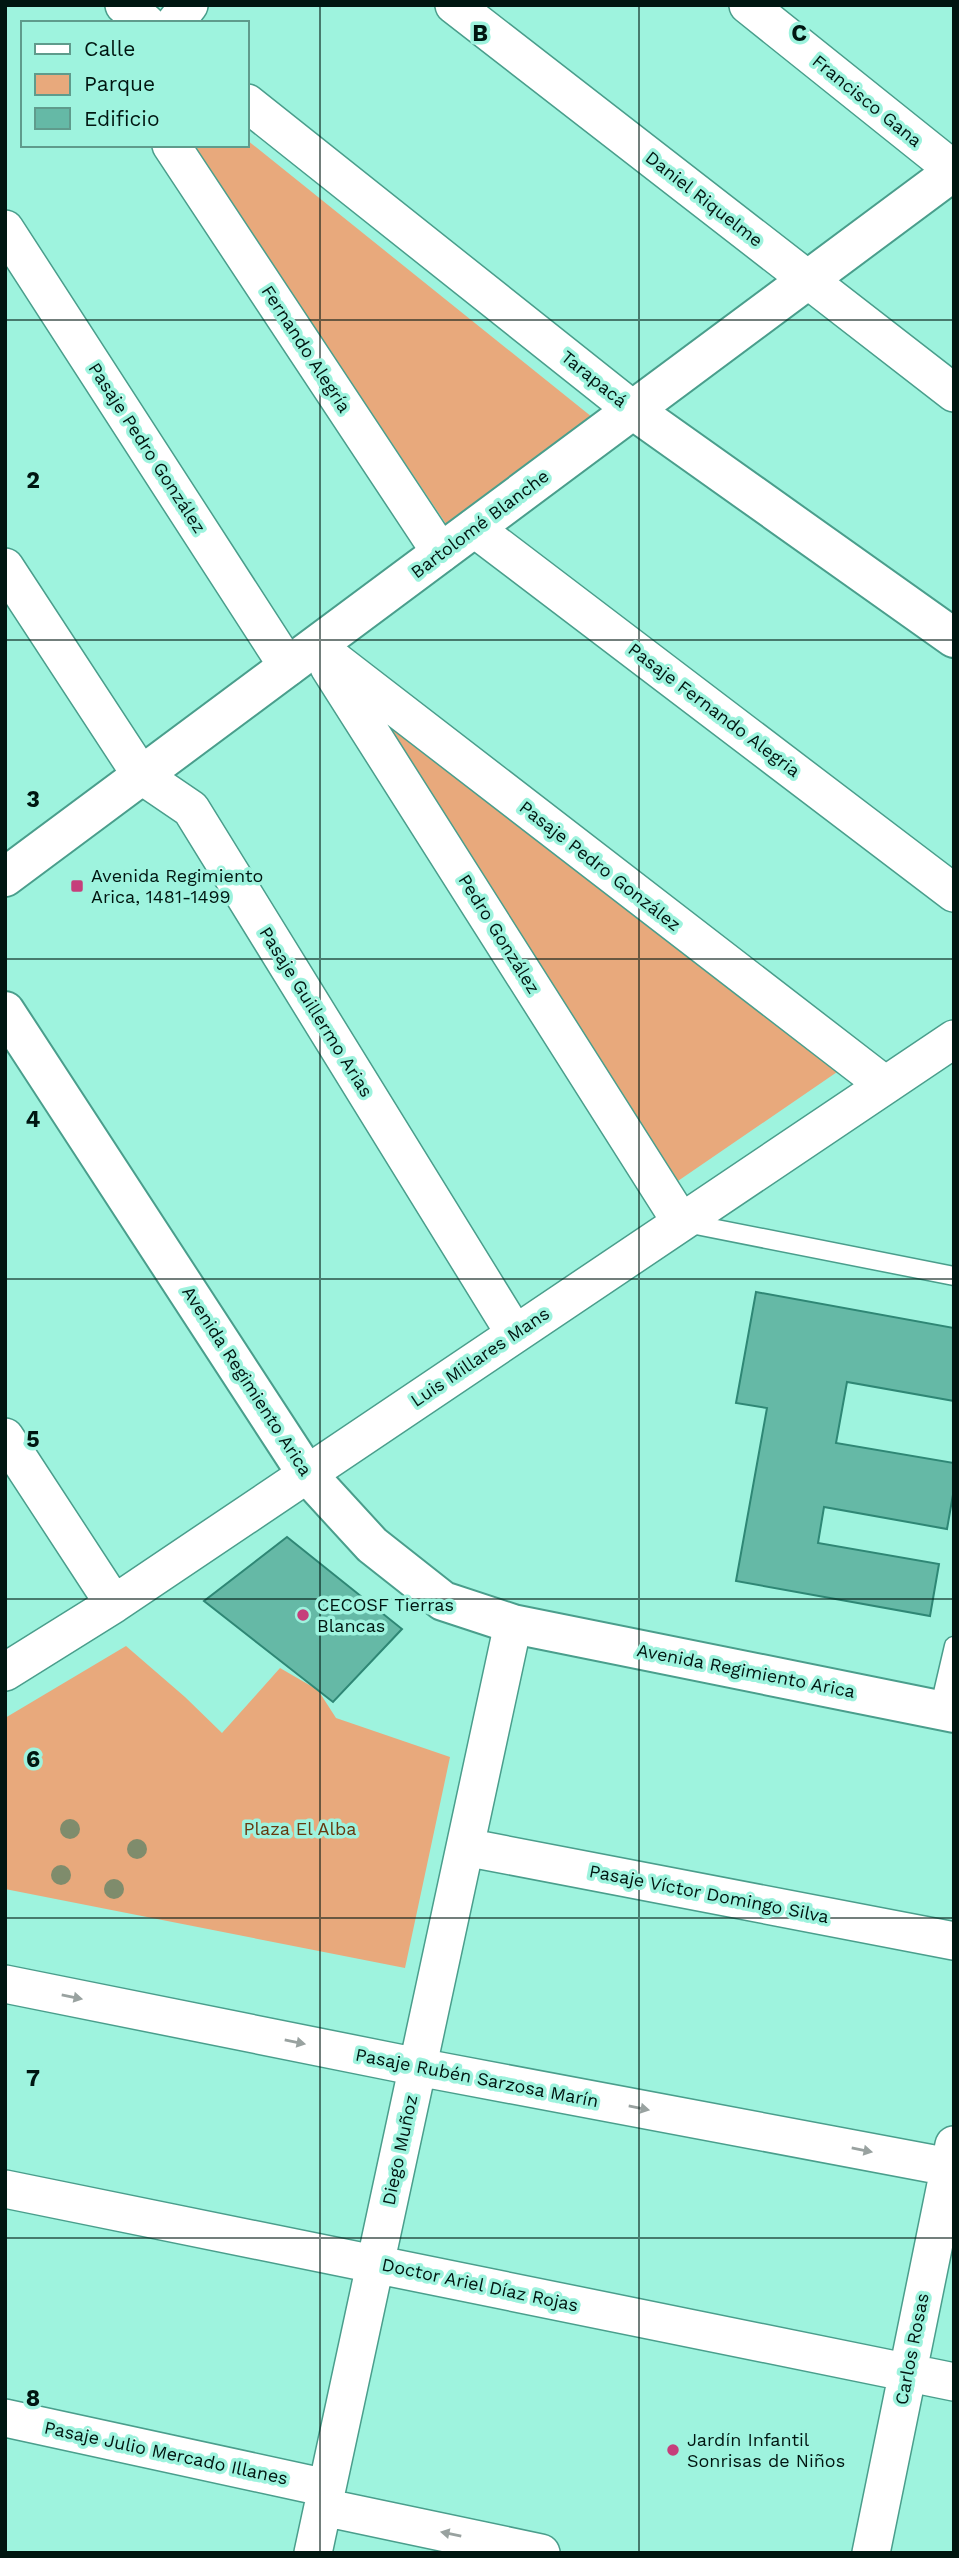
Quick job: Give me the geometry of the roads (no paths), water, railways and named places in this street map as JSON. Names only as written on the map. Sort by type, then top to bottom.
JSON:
[{"type":"street","points":[[124,5],[144,21]]},
{"type":"street","points":[[177,21],[189,5]]},
{"type":"street","name":"Daniel Riquelme","points":[[454,5],[954,393]]},
{"type":"street","name":"Francisco Gana","points":[[748,5],[954,170]]},
{"type":"street","name":"Tarapacá","points":[[248,104],[633,410],[954,638]]},
{"type":"street","name":"Fernando Alegría","points":[[172,147],[440,553]]},
{"type":"street","name":"Bartolomé Blanche","points":[[5,877],[954,170]]},
{"type":"street","name":"Pasaje Pedro González","points":[[5,229],[302,656],[885,1086]]},
{"type":"street","name":"Pasaje Fernando Alegria","points":[[474,528],[954,892]]},
{"type":"street","name":"Pasaje Guillermo Arias","points":[[5,567],[141,775],[191,809],[514,1334]]},
{"type":"street","name":"Pedro González","points":[[302,656],[681,1222]]},
{"type":"street","name":"Avenida Regimiento Arica","points":[[5,1011],[306,1474],[372,1545],[443,1601],[513,1624],[946,1711]]},
{"type":"street","name":"Luis Millares Mans","points":[[5,1671],[114,1604],[954,1040]]},
{"type":"street","points":[[5,1437],[114,1604]]},
{"type":"street","name":"Diego Muñoz","points":[[313,2553],[513,1624]]},
{"type":"street","name":"Pasaje Víctor Domingo Silva","points":[[465,1847],[954,1941]]},
{"type":"street","name":"Pasaje Rubén Sarzosa Marín","points":[[5,1983],[418,2067],[952,2156]]},
{"type":"street","name":"Carlos Rosas","points":[[871,2553],[952,2156]]},
{"type":"street","name":"Doctor Ariel Díaz Rojas","points":[[5,2189],[954,2382]]},
{"type":"street","name":"Pasaje Julio Mercado Illanes","points":[[5,2418],[541,2553]]},
{"type":"lane","points":[[681,1222],[954,1276]]},
{"type":"lane","points":[[946,1711],[954,1646]]},
{"type":"place","name":"Avenida Regimiento Arica, 1481-1499","points":[[77,886]]},
{"type":"place","name":"CECOSF Tierras Blancas","points":[[303,1615]]},
{"type":"place","name":"Jardín Infantil Sonrisas de Niños","points":[[673,2450]]},
{"type":"park label","name":"Plaza El Alba","points":[[300,1829]]}]
